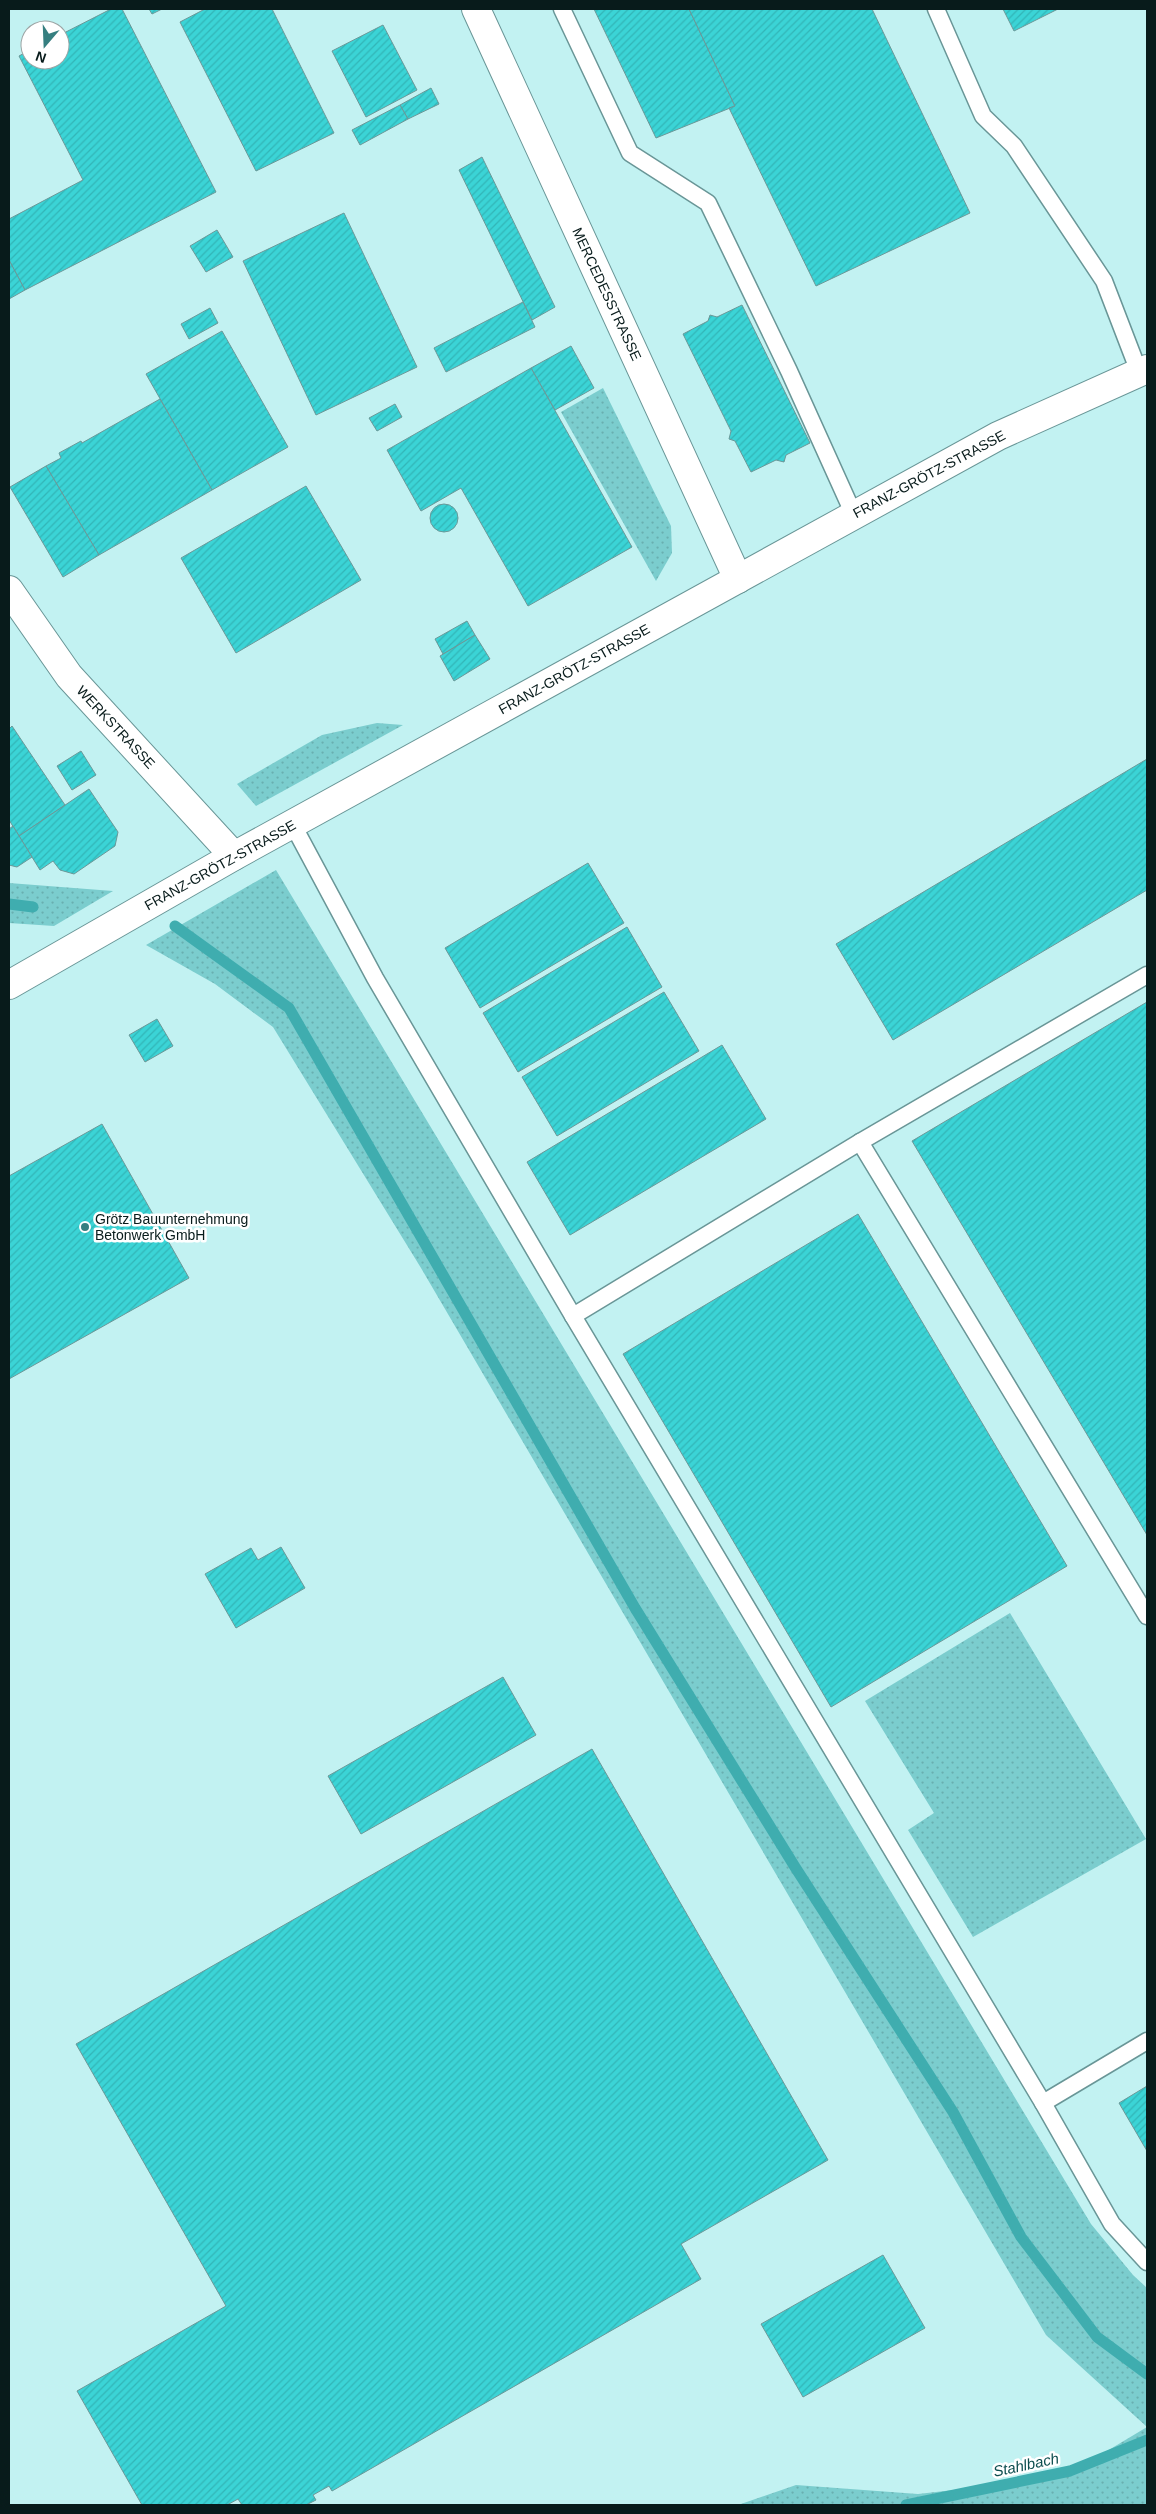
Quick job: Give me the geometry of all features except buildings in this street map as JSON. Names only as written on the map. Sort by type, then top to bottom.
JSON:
[{"type":"street","name":"MERCEDESSTRASSE","points":[[476,9],[738,579]]},
{"type":"street","name":"FRANZ-GRÖTZ-STRASSE","points":[[9,985],[234,856],[998,436],[1143,370]]},
{"type":"street","name":"WERKSTRASSE","points":[[9,590],[69,676],[234,856]]},
{"type":"lane","points":[[562,9],[630,153],[708,203],[789,371],[854,515]]},
{"type":"lane","points":[[936,9],[983,116],[1014,146],[1104,281],[1143,370]]},
{"type":"lane","points":[[292,825],[375,978],[573,1316],[1043,2103],[1112,2224],[1147,2262]]},
{"type":"lane","points":[[573,1316],[860,1142],[1147,975]]},
{"type":"lane","points":[[860,1142],[1147,1616]]},
{"type":"lane","points":[[1043,2103],[1147,2041]]},
{"type":"shaded area","points":[[603,388],[671,526],[672,553],[656,581],[561,412]]},
{"type":"shaded area","points":[[377,723],[403,725],[256,806],[237,784],[322,735]]},
{"type":"shaded area","points":[[276,870],[1091,2224],[1133,2275],[1147,2288],[1147,2427],[1046,2335],[421,1268],[273,1027],[215,984],[146,945]]},
{"type":"shaded area","points":[[9,883],[113,891],[54,926],[9,923]]},
{"type":"shaded area","points":[[1010,1613],[1146,1839],[973,1937],[908,1830],[934,1813],[865,1701]]},
{"type":"shaded area","points":[[1147,2427],[1147,2505],[738,2505],[796,2485],[918,2494],[971,2488],[1087,2463]]},
{"type":"waterway","points":[[9,904],[33,907]]},
{"type":"waterway","points":[[175,926],[289,1008],[635,1608],[795,1867],[953,2112],[1021,2237],[1097,2337],[1147,2374]]},
{"type":"waterway","name":"Stahlbach","points":[[906,2505],[1070,2471],[1147,2440]]},
{"type":"place","name":"Grötz Bauunternehmung Betonwerk GmbH","points":[[85,1227]]}]
